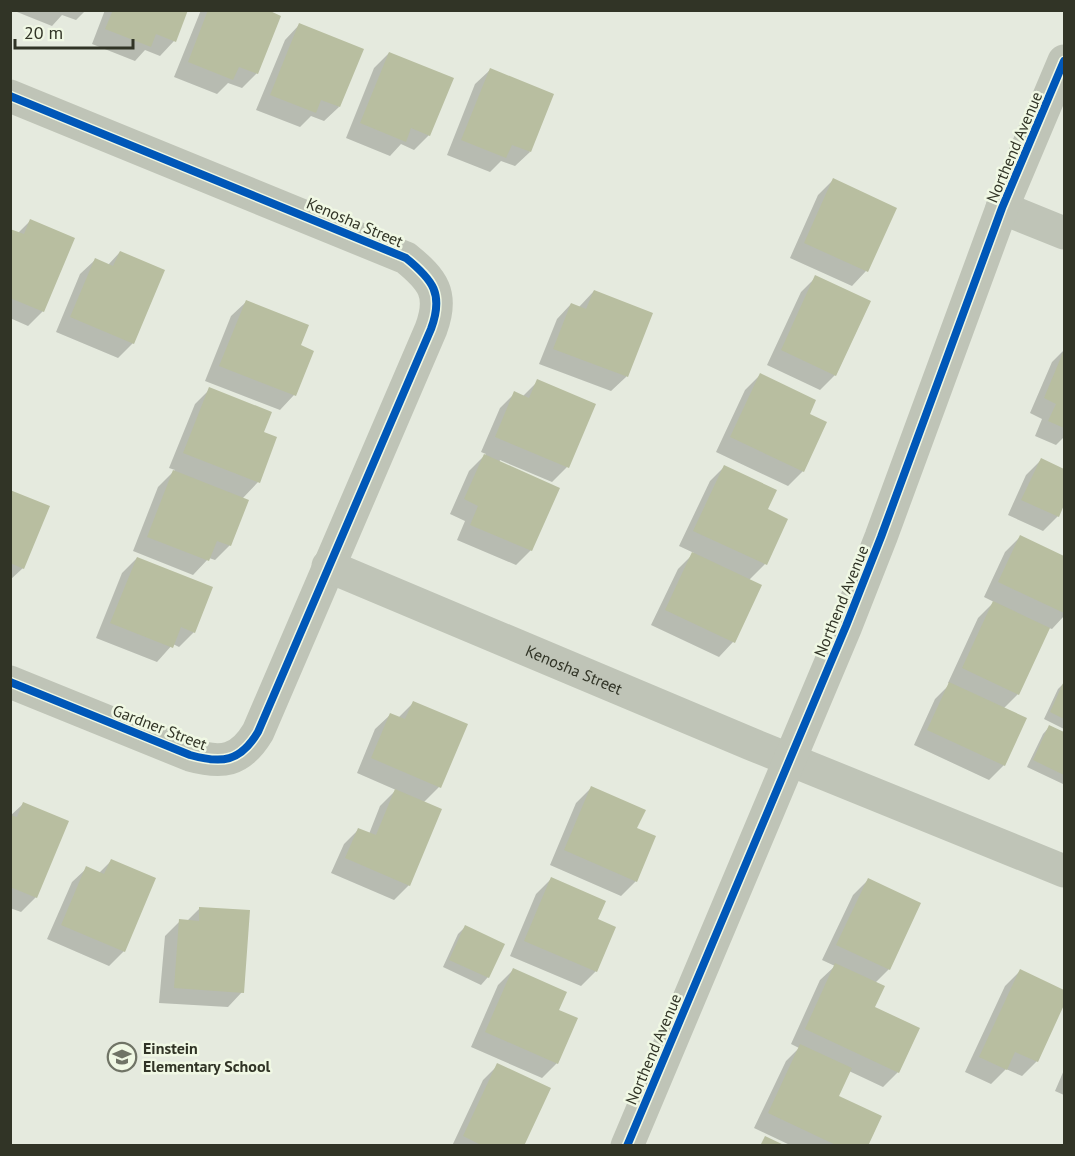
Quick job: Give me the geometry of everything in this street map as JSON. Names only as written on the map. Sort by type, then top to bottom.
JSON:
[{"type":"street","name":"Northend Avenue","points":[[627,1146],[881,537],[1002,208],[1065,61]]},
{"type":"street","name":"Kenosha Street","points":[[10,96],[381,247],[406,258],[426,275],[433,287],[437,307],[434,322],[328,566],[789,759],[1065,871]]},
{"type":"street","points":[[1002,208],[1065,233]]},
{"type":"street","name":"Gardner Street","points":[[10,682],[190,755],[209,760],[224,760],[237,756],[249,746],[258,732],[328,566]]},
{"type":"building","points":[[113,10],[188,10],[176,42],[156,34],[151,47],[105,29]]},
{"type":"building","points":[[208,10],[268,10],[281,16],[258,74],[239,67],[233,80],[188,62]]},
{"type":"building","points":[[299,23],[364,49],[340,107],[321,100],[316,113],[270,95]]},
{"type":"building","points":[[389,52],[454,78],[430,136],[411,128],[406,142],[360,123]]},
{"type":"building","points":[[490,68],[554,94],[531,152],[512,145],[506,158],[461,140]]},
{"type":"building","points":[[833,178],[897,208],[868,272],[804,243]]},
{"type":"building","points":[[30,219],[75,238],[44,312],[10,298],[10,229],[24,234]]},
{"type":"building","points":[[120,251],[165,270],[134,344],[70,317],[95,258],[113,266]]},
{"type":"building","points":[[815,275],[871,301],[836,376],[781,350]]},
{"type":"building","points":[[594,290],[653,313],[628,377],[553,349],[571,303],[586,309]]},
{"type":"building","points":[[246,300],[309,325],[301,345],[314,351],[296,396],[219,366]]},
{"type":"building","points":[[1064,350],[1064,428],[1048,421],[1056,404],[1044,398]]},
{"type":"building","points":[[760,373],[816,400],[810,414],[827,422],[804,472],[730,437]]},
{"type":"building","points":[[537,379],[596,404],[569,468],[495,437],[514,391],[529,398]]},
{"type":"building","points":[[209,387],[272,412],[264,432],[277,437],[260,483],[183,453]]},
{"type":"building","points":[[484,454],[560,488],[532,551],[470,525],[478,506],[464,499]]},
{"type":"building","points":[[1041,458],[1064,469],[1064,505],[1059,517],[1021,500]]},
{"type":"building","points":[[724,465],[777,490],[768,509],[788,519],[767,565],[693,531]]},
{"type":"building","points":[[173,470],[249,500],[231,546],[217,541],[209,561],[147,537]]},
{"type":"building","points":[[10,490],[50,506],[24,569],[10,563]]},
{"type":"building","points":[[1020,535],[1064,556],[1064,613],[998,582]]},
{"type":"building","points":[[692,552],[762,585],[735,643],[665,610]]},
{"type":"building","points":[[137,557],[213,587],[195,633],[181,627],[173,648],[110,623]]},
{"type":"building","points":[[993,601],[1050,628],[1019,695],[962,668]]},
{"type":"building","points":[[1064,681],[1064,719],[1050,712]]},
{"type":"building","points":[[949,682],[1027,718],[1005,766],[927,730]]},
{"type":"building","points":[[413,701],[468,724],[441,788],[371,758],[390,713],[405,719]]},
{"type":"building","points":[[1049,725],[1064,732],[1064,775],[1033,760]]},
{"type":"building","points":[[591,786],[646,810],[637,828],[656,836],[637,882],[564,850]]},
{"type":"building","points":[[395,789],[442,809],[410,886],[345,858],[358,828],[376,835]]},
{"type":"building","points":[[23,802],[69,821],[37,898],[10,887],[10,815],[17,817]]},
{"type":"building","points":[[111,859],[156,878],[125,952],[61,925],[86,866],[104,874]]},
{"type":"building","points":[[551,877],[606,901],[598,919],[616,927],[597,972],[524,941]]},
{"type":"building","points":[[868,878],[921,903],[890,970],[836,945]]},
{"type":"building","points":[[199,907],[250,910],[244,993],[174,988],[179,919],[199,921]]},
{"type":"building","points":[[465,925],[505,944],[489,978],[449,960]]},
{"type":"building","points":[[835,963],[885,986],[875,1007],[920,1028],[899,1073],[805,1029]]},
{"type":"building","points":[[513,968],[567,992],[559,1010],[578,1018],[558,1064],[485,1032]]},
{"type":"building","points":[[1020,969],[1064,990],[1064,1005],[1038,1062],[1015,1052],[1007,1070],[979,1057]]},
{"type":"building","points":[[800,1044],[852,1068],[839,1096],[882,1116],[868,1146],[838,1146],[768,1113]]},
{"type":"building","points":[[497,1063],[551,1088],[524,1146],[483,1146],[463,1136]]},
{"type":"building","points":[[765,1136],[786,1146],[760,1146]]},
{"type":"cycle path","points":[[627,1146],[846,626],[1002,208],[1064,61]]},
{"type":"cycle path","points":[[10,96],[406,258],[423,273],[434,289],[436,297],[435,317],[431,329],[258,732],[244,750],[221,760],[190,755],[10,682]]},
{"type":"place","name":"Einstein Elementary School","points":[[122,1057]]}]
